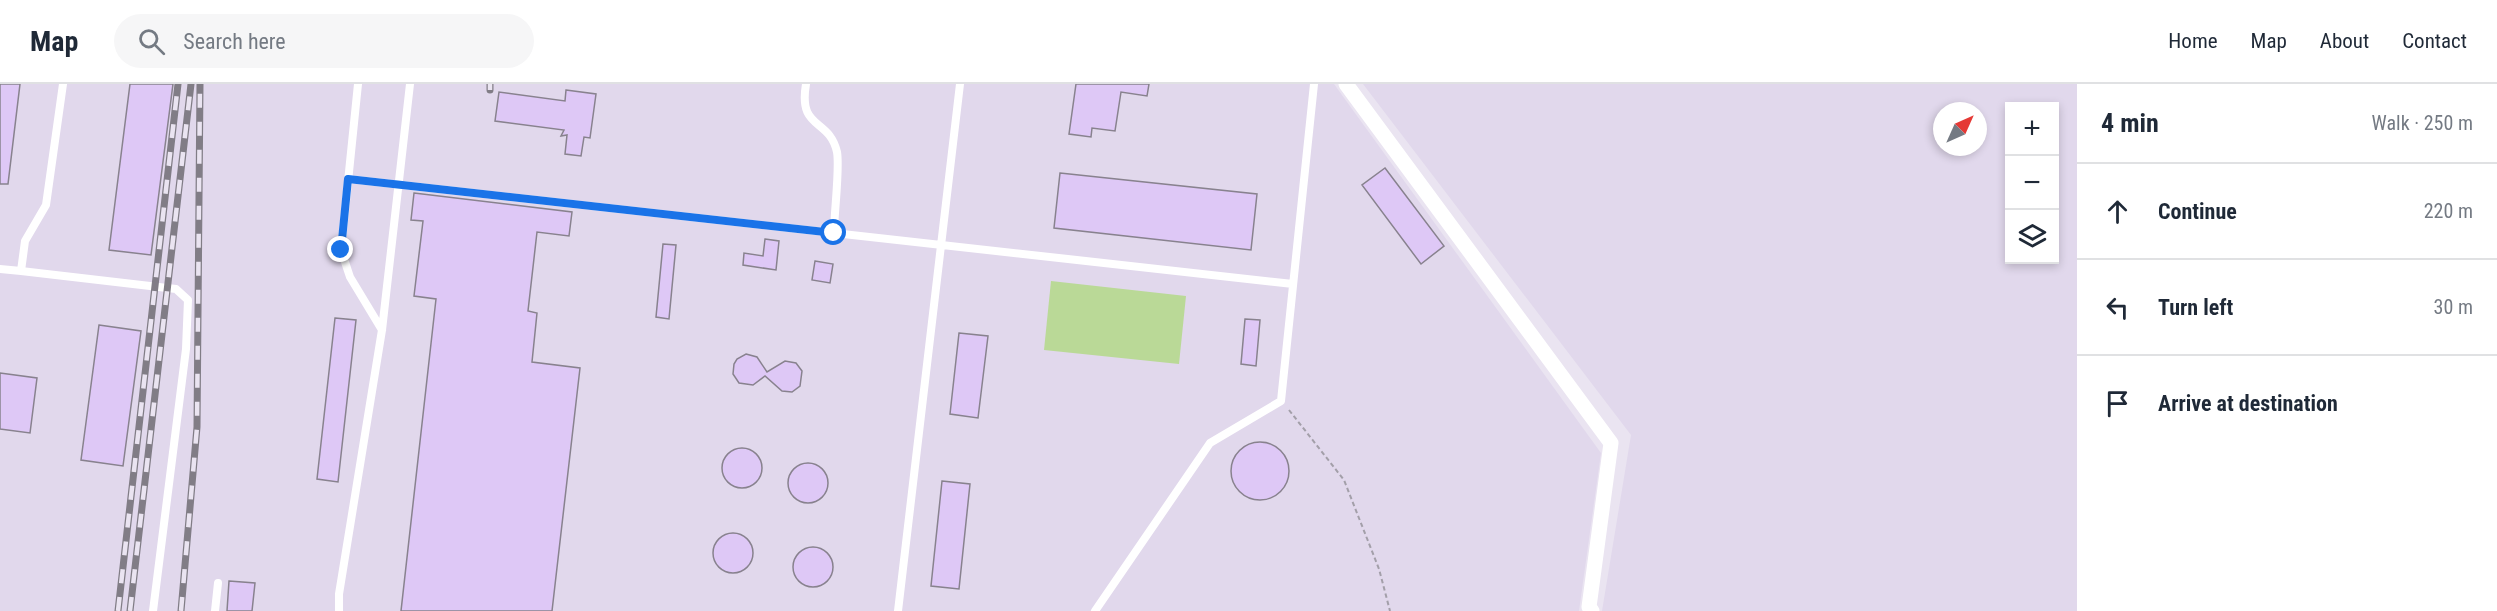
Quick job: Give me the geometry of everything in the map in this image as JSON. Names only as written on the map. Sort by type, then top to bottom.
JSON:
[{"type":"street","points":[[1346,84],[1611,443],[1589,607],[1592,611]]},
{"type":"lane","points":[[21,271],[25,241],[46,205],[63,84]]},
{"type":"lane","points":[[358,84],[341,250],[350,277],[382,330]]},
{"type":"lane","points":[[339,611],[339,594],[382,330],[410,84]]},
{"type":"lane","points":[[806,84],[803,100],[810,119],[830,134],[837,153],[834,233]]},
{"type":"lane","points":[[898,611],[960,84]]},
{"type":"lane","points":[[1095,611],[1210,443],[1281,401],[1314,84]]},
{"type":"lane","points":[[348,179],[1293,284]]},
{"type":"lane","points":[[0,269],[176,289],[188,300],[186,349],[153,611]]},
{"type":"lane","points":[[215,611],[218,583]]},
{"type":"path","points":[[1281,401],[1344,480],[1379,569],[1390,611]]},
{"type":"shaded area","points":[[0,84],[1334,84],[1601,453],[1579,611],[0,611]]},
{"type":"shaded area","points":[[1363,84],[2077,84],[2077,611],[1602,611],[1631,435]]},
{"type":"green space","points":[[1051,281],[1186,296],[1179,364],[1044,350]]},
{"type":"building","points":[[0,84],[20,84],[8,184],[0,184]]},
{"type":"building","points":[[130,84],[173,84],[151,255],[109,250]]},
{"type":"building","points":[[1076,84],[1149,84],[1147,96],[1121,92],[1115,131],[1092,128],[1091,137],[1069,134]]},
{"type":"building","points":[[566,90],[596,94],[590,138],[584,137],[581,156],[565,154],[567,135],[561,136],[564,130],[495,121],[499,92],[565,101]]},
{"type":"building","points":[[1385,168],[1444,246],[1421,264],[1362,185]]},
{"type":"building","points":[[1060,173],[1257,194],[1251,250],[1054,228]]},
{"type":"building","points":[[414,193],[572,212],[569,236],[537,232],[528,311],[537,313],[532,362],[580,368],[552,611],[401,611],[436,299],[414,296],[423,221],[411,220]]},
{"type":"building","points":[[765,239],[779,241],[776,270],[743,265],[744,253],[763,256]]},
{"type":"building","points":[[663,244],[676,245],[669,319],[656,317]]},
{"type":"building","points":[[815,261],[833,264],[830,283],[812,280]]},
{"type":"building","points":[[335,318],[356,320],[338,482],[317,479]]},
{"type":"building","points":[[1245,319],[1260,320],[1256,366],[1241,364]]},
{"type":"building","points":[[99,325],[141,331],[123,466],[81,460]]},
{"type":"building","points":[[959,333],[988,336],[978,418],[950,414]]},
{"type":"building","points":[[746,354],[757,357],[767,372],[785,361],[796,363],[802,371],[800,386],[792,392],[782,391],[765,376],[753,385],[739,383],[733,374],[734,364],[737,359]]},
{"type":"building","points":[[0,373],[37,378],[30,433],[0,429]]},
{"type":"building","points":[[1254,442],[1266,442],[1281,450],[1289,465],[1289,477],[1281,492],[1266,500],[1254,500],[1239,492],[1231,477],[1231,465],[1239,450]]},
{"type":"building","points":[[742,448],[750,449],[756,454],[761,460],[761,476],[756,482],[750,487],[742,488],[734,487],[728,482],[723,476],[722,468],[723,460],[728,454],[734,449]]},
{"type":"building","points":[[808,463],[816,464],[822,469],[827,475],[827,491],[822,497],[816,502],[808,503],[800,502],[794,497],[789,491],[788,483],[789,475],[794,469],[800,464]]},
{"type":"building","points":[[942,481],[970,484],[959,589],[931,586]]},
{"type":"building","points":[[733,533],[741,534],[747,539],[752,545],[752,561],[747,567],[741,572],[733,573],[725,572],[719,567],[714,561],[713,553],[714,545],[719,539],[725,534]]},
{"type":"building","points":[[813,547],[821,548],[827,553],[832,559],[832,575],[827,581],[821,586],[813,587],[805,586],[799,581],[794,575],[793,567],[794,559],[799,553],[805,548]]},
{"type":"building","points":[[229,581],[255,583],[252,611],[227,611]]},
{"type":"railway","points":[[118,611],[178,84]]},
{"type":"railway","points":[[130,611],[191,84]]},
{"type":"railway","points":[[181,611],[197,427],[200,84]]},
{"type":"railway","points":[[490,84],[490,90]]},
{"type":"route","points":[[341,250],[348,179],[834,233]]}]
